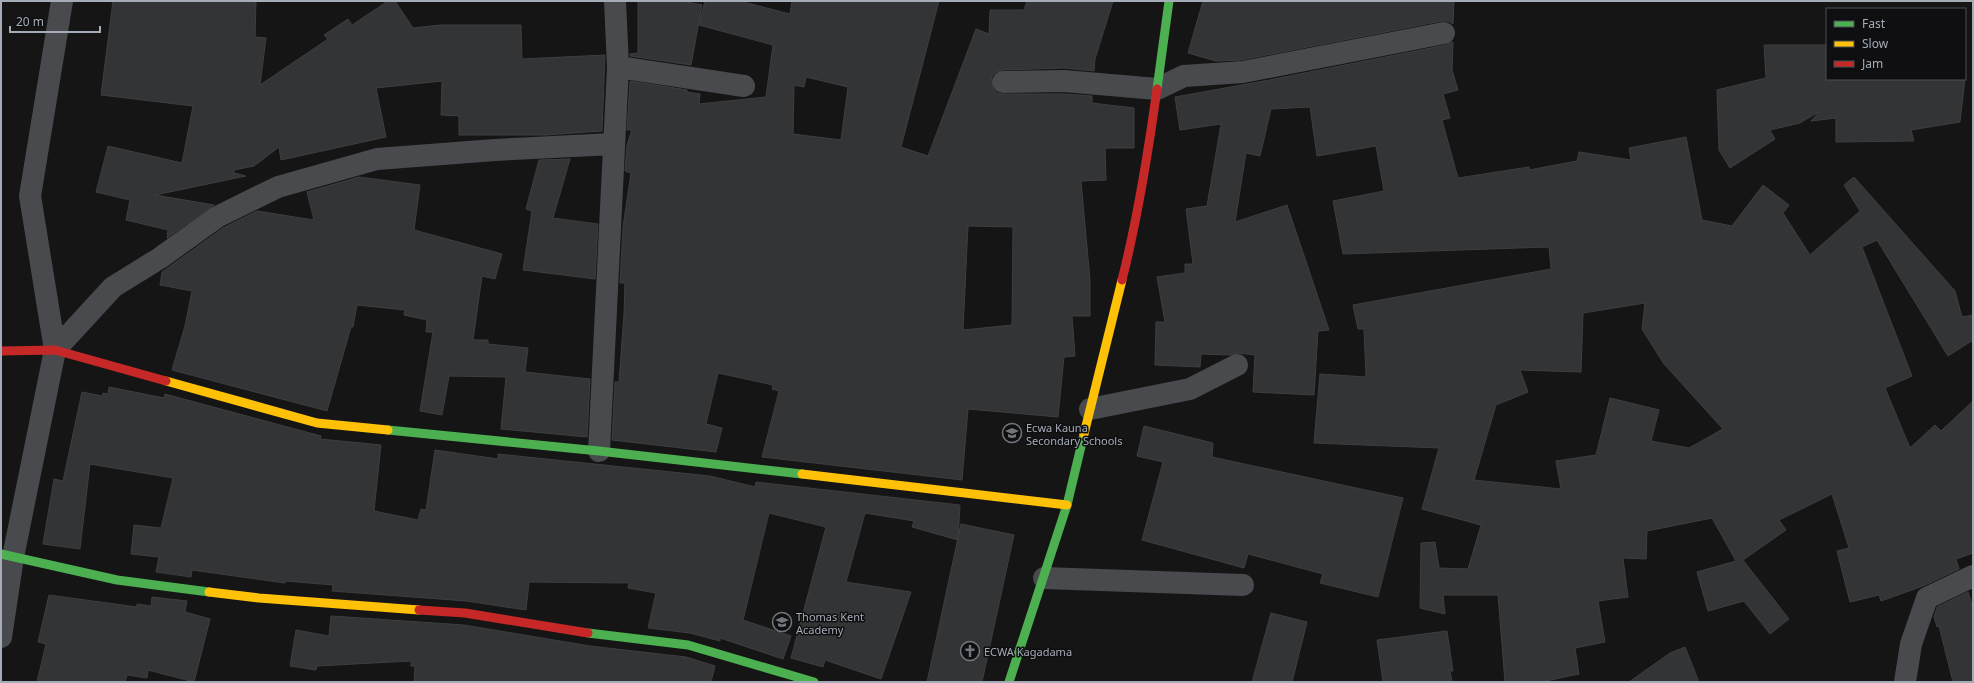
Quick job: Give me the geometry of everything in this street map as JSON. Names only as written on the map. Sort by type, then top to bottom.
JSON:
[{"type":"street","points":[[1,637],[7,556],[55,350],[30,196],[62,1]]},
{"type":"street","points":[[599,451],[618,67],[615,1]]},
{"type":"street","points":[[1009,682],[1067,504],[1135,227],[1146,170],[1169,1]]},
{"type":"street","points":[[1003,82],[1064,81],[1157,89],[1184,76],[1243,72],[1289,64],[1317,56],[1353,52],[1444,33]]},
{"type":"street","points":[[618,67],[744,86]]},
{"type":"street","points":[[55,350],[113,287],[160,258],[217,217],[278,187],[377,159],[495,150],[613,144]]},
{"type":"street","points":[[1,351],[55,350],[317,423],[599,451],[1067,504]]},
{"type":"street","points":[[1090,409],[1190,389],[1238,365]]},
{"type":"street","points":[[7,556],[117,580],[259,598],[465,613],[592,634],[688,645],[814,682]]},
{"type":"street","points":[[1905,682],[1912,644],[1927,598],[1973,576]]},
{"type":"street","points":[[1044,578],[1243,585]]},
{"type":"building","points":[[113,1],[256,1],[255,37],[266,38],[260,85],[328,39],[324,35],[348,19],[352,25],[388,1],[395,1],[413,28],[440,25],[521,25],[522,59],[605,55],[602,131],[546,135],[459,135],[459,116],[441,115],[442,81],[376,88],[386,137],[281,160],[279,147],[254,166],[234,170],[234,173],[246,176],[155,195],[214,205],[167,238],[168,230],[126,220],[130,200],[96,192],[108,146],[182,163],[193,106],[101,95]]},
{"type":"building","points":[[638,1],[682,1],[702,5],[691,65],[630,56],[630,54],[638,53]]},
{"type":"building","points":[[705,1],[739,1],[790,14],[792,1],[939,1],[901,147],[928,156],[976,29],[989,34],[990,10],[1024,10],[1027,1],[1113,1],[1095,59],[1094,71],[1064,68],[1003,70],[996,72],[992,76],[991,82],[993,89],[997,93],[1092,96],[1092,103],[1134,108],[1134,148],[1105,148],[1106,180],[1081,181],[1090,280],[1090,316],[1072,316],[1075,356],[1064,357],[1058,417],[968,409],[962,480],[762,457],[779,391],[772,389],[773,385],[718,373],[706,424],[722,428],[716,452],[612,440],[615,382],[619,382],[624,314],[625,283],[620,283],[623,227],[631,173],[625,171],[627,145],[632,130],[627,130],[630,81],[687,90],[687,92],[700,94],[699,104],[766,97],[773,45],[699,25]],"holes":[[[806,77],[848,87],[841,140],[793,134],[794,85],[804,87]],[[968,226],[1013,227],[1012,325],[963,330]]]},
{"type":"building","points":[[1203,1],[1454,1],[1453,24],[1448,21],[1442,21],[1241,60],[1216,61],[1188,53]]},
{"type":"building","points":[[1453,42],[1452,70],[1458,90],[1443,94],[1450,118],[1442,120],[1458,178],[1529,167],[1529,170],[1577,161],[1579,152],[1631,160],[1629,148],[1686,137],[1702,220],[1732,226],[1763,185],[1789,205],[1783,213],[1810,255],[1860,211],[1844,185],[1854,177],[1955,291],[1962,317],[1973,315],[1973,340],[1948,356],[1877,240],[1862,247],[1912,376],[1885,388],[1910,448],[1935,425],[1941,431],[1973,401],[1973,553],[1956,559],[1959,569],[1923,586],[1881,601],[1879,595],[1850,602],[1837,551],[1849,548],[1832,494],[1779,520],[1786,530],[1743,560],[1789,619],[1770,634],[1744,601],[1708,611],[1697,572],[1736,561],[1712,518],[1647,531],[1646,559],[1623,558],[1628,597],[1598,601],[1605,642],[1575,648],[1579,674],[1541,682],[1505,682],[1498,595],[1443,595],[1445,614],[1420,608],[1421,543],[1435,542],[1439,568],[1468,569],[1481,525],[1422,509],[1439,448],[1314,443],[1320,374],[1366,377],[1364,329],[1358,329],[1353,305],[1551,269],[1549,247],[1343,254],[1333,201],[1384,191],[1376,146],[1317,156],[1310,107],[1271,109],[1260,156],[1246,153],[1235,222],[1287,205],[1329,330],[1318,331],[1314,395],[1253,392],[1255,355],[1237,353],[1230,355],[1201,354],[1200,367],[1155,365],[1156,322],[1165,322],[1157,277],[1185,273],[1185,264],[1193,264],[1186,209],[1207,206],[1221,124],[1180,130],[1175,97],[1446,45]],"holes":[[[1645,303],[1642,329],[1664,364],[1723,429],[1689,448],[1651,441],[1659,410],[1610,398],[1596,455],[1556,461],[1561,489],[1474,480],[1496,405],[1528,392],[1520,370],[1581,372],[1583,313]]]},
{"type":"building","points":[[1764,45],[1826,45],[1826,80],[1965,80],[1960,122],[1911,130],[1914,141],[1836,142],[1836,118],[1811,121],[1820,111],[1800,123],[1770,130],[1775,139],[1730,168],[1719,150],[1717,90],[1766,78]]},
{"type":"building","points":[[570,159],[553,218],[598,224],[595,279],[523,270],[532,211],[526,209],[539,160]]},
{"type":"building","points":[[359,177],[420,185],[414,230],[502,254],[495,279],[482,276],[473,340],[488,340],[488,344],[528,348],[525,372],[590,379],[587,437],[501,429],[506,377],[449,376],[442,415],[420,411],[433,332],[426,332],[427,320],[404,315],[405,310],[357,305],[353,327],[351,327],[327,411],[172,370],[185,326],[192,291],[160,285],[162,272],[223,228],[257,211],[314,220],[307,192]]},
{"type":"building","points":[[109,387],[164,398],[165,394],[321,436],[320,439],[381,445],[374,511],[418,520],[421,509],[426,510],[435,450],[498,459],[498,454],[710,476],[755,487],[756,482],[960,505],[958,540],[912,527],[914,521],[865,513],[846,582],[911,592],[881,679],[825,660],[823,667],[791,658],[826,527],[769,513],[743,620],[791,636],[783,659],[720,638],[720,641],[690,633],[648,628],[656,593],[628,588],[629,583],[529,582],[526,610],[466,601],[332,591],[333,585],[286,581],[285,583],[192,570],[191,577],[156,572],[159,557],[131,554],[134,525],[161,528],[173,478],[90,464],[80,549],[43,544],[54,479],[63,481],[82,392],[102,396],[103,393],[108,394]]},
{"type":"building","points":[[1144,426],[1213,443],[1212,457],[1403,498],[1378,597],[1320,583],[1323,574],[1248,554],[1244,568],[1142,540],[1163,462],[1137,456]]},
{"type":"building","points":[[961,524],[1014,535],[982,682],[927,682]]},
{"type":"building","points":[[1968,592],[1973,608],[1973,682],[1953,682],[1939,626],[1937,627],[1934,617],[1937,607]]},
{"type":"building","points":[[49,595],[137,607],[137,604],[151,606],[152,597],[187,601],[185,612],[210,619],[194,682],[148,670],[147,678],[127,675],[125,682],[37,682],[46,644],[38,642]]},
{"type":"building","points":[[1271,613],[1307,622],[1292,682],[1252,682]]},
{"type":"building","points":[[331,616],[464,625],[590,646],[686,657],[715,666],[711,682],[414,682],[415,666],[411,666],[411,661],[317,666],[316,670],[290,666],[296,630],[329,636]]},
{"type":"building","points":[[1447,631],[1453,671],[1450,671],[1452,682],[1383,682],[1377,640]]},
{"type":"building","points":[[1685,647],[1699,682],[1629,682],[1670,653]]},
{"type":"traffic: fast","points":[[1157,89],[1169,1]]},
{"type":"traffic: fast","points":[[388,430],[599,451],[802,474]]},
{"type":"traffic: fast","points":[[1009,682],[1067,505],[1084,434]]},
{"type":"traffic: fast","points":[[1,554],[117,580],[209,592]]},
{"type":"traffic: fast","points":[[588,633],[688,645],[814,682]]},
{"type":"traffic: slow","points":[[1084,434],[1122,280]]},
{"type":"traffic: slow","points":[[166,381],[317,423],[388,430]]},
{"type":"traffic: slow","points":[[802,474],[1067,505]]},
{"type":"traffic: slow","points":[[209,592],[259,598],[419,610]]},
{"type":"traffic: jam","points":[[1122,280],[1142,185],[1157,89]]},
{"type":"traffic: jam","points":[[1,351],[55,350],[166,381]]},
{"type":"traffic: jam","points":[[419,610],[465,613],[588,633]]},
{"type":"place","name":"Ecwa Kauna Secondary Schools","points":[[1012,433]]},
{"type":"place","name":"Thomas Kent Academy","points":[[782,622]]},
{"type":"place","name":"ECWA Kagadama","points":[[970,651]]}]
